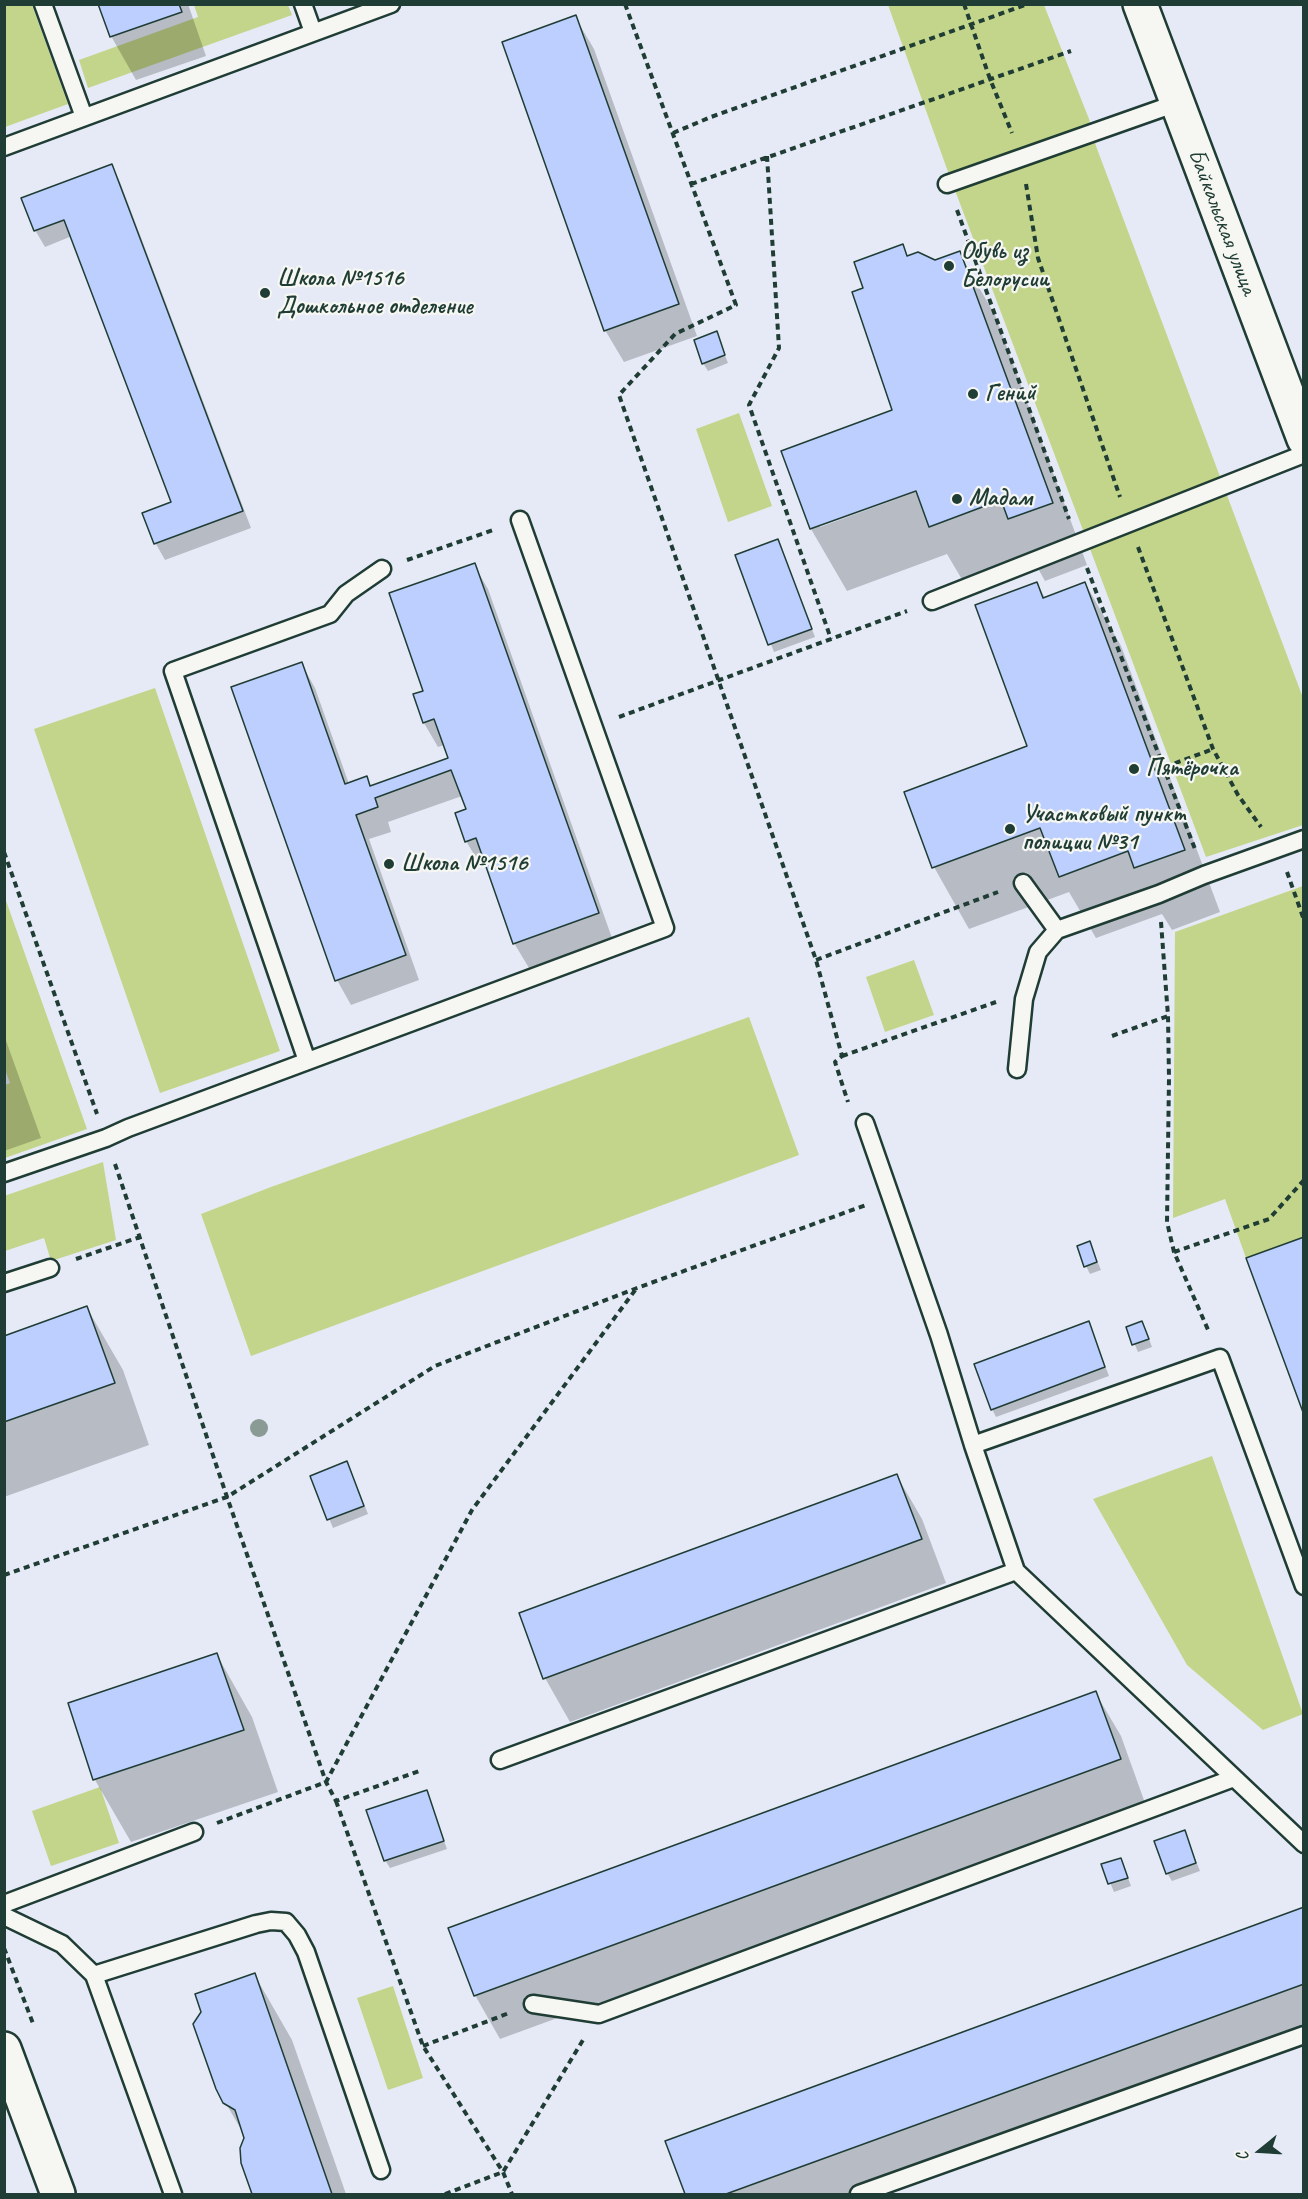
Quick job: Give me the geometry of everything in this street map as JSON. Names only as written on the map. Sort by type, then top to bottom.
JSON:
[{"type":"street","name":"Байкальская улица","points":[[1140,4],[1304,439]]},
{"type":"street","points":[[4,2049],[58,2194]]},
{"type":"lane","points":[[43,4],[84,117]]},
{"type":"lane","points":[[303,4],[313,32]]},
{"type":"lane","points":[[4,147],[391,4]]},
{"type":"lane","points":[[947,184],[1177,103]]},
{"type":"lane","points":[[932,601],[1304,454]]},
{"type":"lane","points":[[4,1173],[106,1138],[665,928],[519,520]]},
{"type":"lane","points":[[307,1061],[174,671],[330,614],[346,594],[382,569]]},
{"type":"lane","points":[[1017,1070],[1026,991],[1038,952],[1057,930],[1304,839]]},
{"type":"lane","points":[[1023,883],[1057,930]]},
{"type":"lane","points":[[865,1123],[900,1229],[939,1335],[972,1445],[1016,1571],[1304,1844]]},
{"type":"lane","points":[[4,1283],[50,1268]]},
{"type":"lane","points":[[972,1445],[1220,1358],[1304,1586]]},
{"type":"lane","points":[[500,1760],[1016,1571]]},
{"type":"lane","points":[[533,2004],[599,2014],[1234,1778]]},
{"type":"lane","points":[[4,1904],[194,1832]]},
{"type":"lane","points":[[4,1916],[62,1944],[94,1976],[173,2194]]},
{"type":"lane","points":[[94,1976],[256,1924],[271,1921],[286,1922],[297,1935],[306,1952],[381,2170]]},
{"type":"lane","points":[[859,2194],[1304,2034]]},
{"type":"path","points":[[625,4],[736,305],[675,334],[618,395],[816,960],[842,1056]]},
{"type":"path","points":[[964,4],[990,79],[1021,157]]},
{"type":"path","points":[[673,133],[711,117],[1028,4]]},
{"type":"path","points":[[691,183],[1071,51]]},
{"type":"path","points":[[767,156],[779,348],[749,405],[831,639]]},
{"type":"path","points":[[382,569],[519,520]]},
{"type":"path","points":[[593,727],[932,601]]},
{"type":"path","points":[[1164,767],[1213,749]]},
{"type":"path","points":[[4,852],[106,1138],[226,1497],[326,1782],[336,1801],[423,2046],[503,2172],[512,2194]]},
{"type":"path","points":[[816,960],[1023,883]]},
{"type":"path","points":[[1159,894],[1168,1016],[1167,1222],[1174,1252],[1220,1358]]},
{"type":"path","points":[[849,1104],[834,1062],[842,1056],[1026,991]]},
{"type":"path","points":[[1112,1036],[1168,1016]]},
{"type":"path","points":[[1174,1252],[1269,1219],[1304,1180]]},
{"type":"path","points":[[4,1575],[226,1497],[435,1366],[637,1288],[869,1204]]},
{"type":"path","points":[[50,1268],[140,1237]]},
{"type":"path","points":[[194,1832],[326,1782],[472,1510],[637,1288]]},
{"type":"path","points":[[336,1801],[418,1771]]},
{"type":"path","points":[[423,2046],[533,2004]]},
{"type":"path","points":[[445,2194],[503,2172],[599,2014]]},
{"type":"green space","points":[[5,4],[32,5],[68,104],[5,127]]},
{"type":"green space","points":[[194,5],[288,5],[292,15],[88,88],[79,60],[198,17]]},
{"type":"green space","points":[[888,5],[1044,5],[1089,119],[1096,146],[1303,698],[1303,825],[1206,857],[947,169]]},
{"type":"green space","points":[[739,413],[772,506],[728,522],[696,429]]},
{"type":"green space","points":[[155,688],[280,1051],[160,1093],[34,729]]},
{"type":"green space","points":[[1303,886],[1303,1237],[1246,1258],[1225,1199],[1173,1218],[1175,932]]},
{"type":"green space","points":[[4,895],[87,1129],[5,1158],[5,1085],[10,1083],[4,1067]]},
{"type":"green space","points":[[914,960],[934,1015],[885,1032],[866,977]]},
{"type":"green space","points":[[749,1017],[799,1155],[251,1356],[201,1214]]},
{"type":"green space","points":[[103,1162],[116,1240],[51,1261],[44,1238],[5,1251],[4,1196]]},
{"type":"green space","points":[[1212,1456],[1303,1714],[1263,1730],[1187,1665],[1093,1499]]},
{"type":"green space","points":[[100,1787],[119,1843],[51,1866],[32,1811]]},
{"type":"green space","points":[[393,1986],[423,2078],[388,2090],[357,1998]]},
{"type":"building","points":[[98,4],[179,4],[182,12],[110,37]]},
{"type":"building","points":[[576,15],[679,304],[604,331],[502,42]]},
{"type":"building","points":[[112,164],[243,511],[154,544],[142,513],[171,502],[64,220],[34,231],[21,198]]},
{"type":"building","points":[[903,244],[907,256],[918,252],[935,260],[960,251],[1053,503],[1008,519],[1001,500],[929,527],[916,491],[810,529],[781,451],[892,410],[852,292],[863,288],[854,262]]},
{"type":"building","points":[[717,331],[725,355],[702,364],[694,340]]},
{"type":"building","points":[[778,539],[812,629],[768,645],[735,555]]},
{"type":"building","points":[[475,563],[599,913],[513,944],[476,838],[465,842],[455,813],[466,809],[451,770],[375,798],[378,807],[356,815],[406,955],[335,981],[231,687],[302,662],[345,784],[367,776],[370,786],[448,758],[434,719],[423,723],[413,694],[423,691],[389,593]]},
{"type":"building","points":[[1037,582],[1043,598],[1085,582],[1185,850],[1134,868],[1128,851],[1059,877],[1040,828],[932,868],[904,792],[1027,746],[975,605]]},
{"type":"building","points":[[1304,1237],[1304,1415],[1246,1258]]},
{"type":"building","points":[[1090,1241],[1097,1262],[1084,1267],[1077,1246]]},
{"type":"building","points":[[87,1306],[115,1383],[4,1422],[4,1336]]},
{"type":"building","points":[[1089,1321],[1105,1367],[991,1410],[974,1364]]},
{"type":"building","points":[[1142,1321],[1149,1339],[1132,1345],[1126,1327]]},
{"type":"building","points":[[347,1461],[364,1506],[327,1520],[310,1476]]},
{"type":"building","points":[[897,1474],[922,1539],[543,1679],[519,1613]]},
{"type":"building","points":[[217,1653],[244,1730],[93,1780],[68,1703]]},
{"type":"building","points":[[1096,1691],[1121,1759],[474,1996],[448,1928]]},
{"type":"building","points":[[427,1790],[444,1841],[384,1861],[366,1810]]},
{"type":"building","points":[[1185,1830],[1196,1863],[1166,1874],[1154,1841]]},
{"type":"building","points":[[1121,1858],[1128,1878],[1108,1884],[1101,1864]]},
{"type":"building","points":[[1304,1907],[1304,1984],[726,2194],[685,2194],[665,2141]]},
{"type":"building","points":[[255,1973],[332,2194],[252,2194],[241,2163],[240,2148],[244,2138],[235,2110],[223,2103],[216,2089],[193,2024],[201,2012],[195,1994]]},
{"type":"place","name":"Обувь из Белорусии","points":[[949,266]]},
{"type":"place","name":"Школа №1516 Дошкольное отделение","points":[[265,293]]},
{"type":"place","name":"Гений","points":[[973,394]]},
{"type":"place","name":"Мадам","points":[[957,499]]},
{"type":"place","name":"Пятёрочка","points":[[1134,769]]},
{"type":"place","name":"Участковый пункт полиции №31","points":[[1010,829]]},
{"type":"place","name":"Школа №1516","points":[[389,864]]}]
